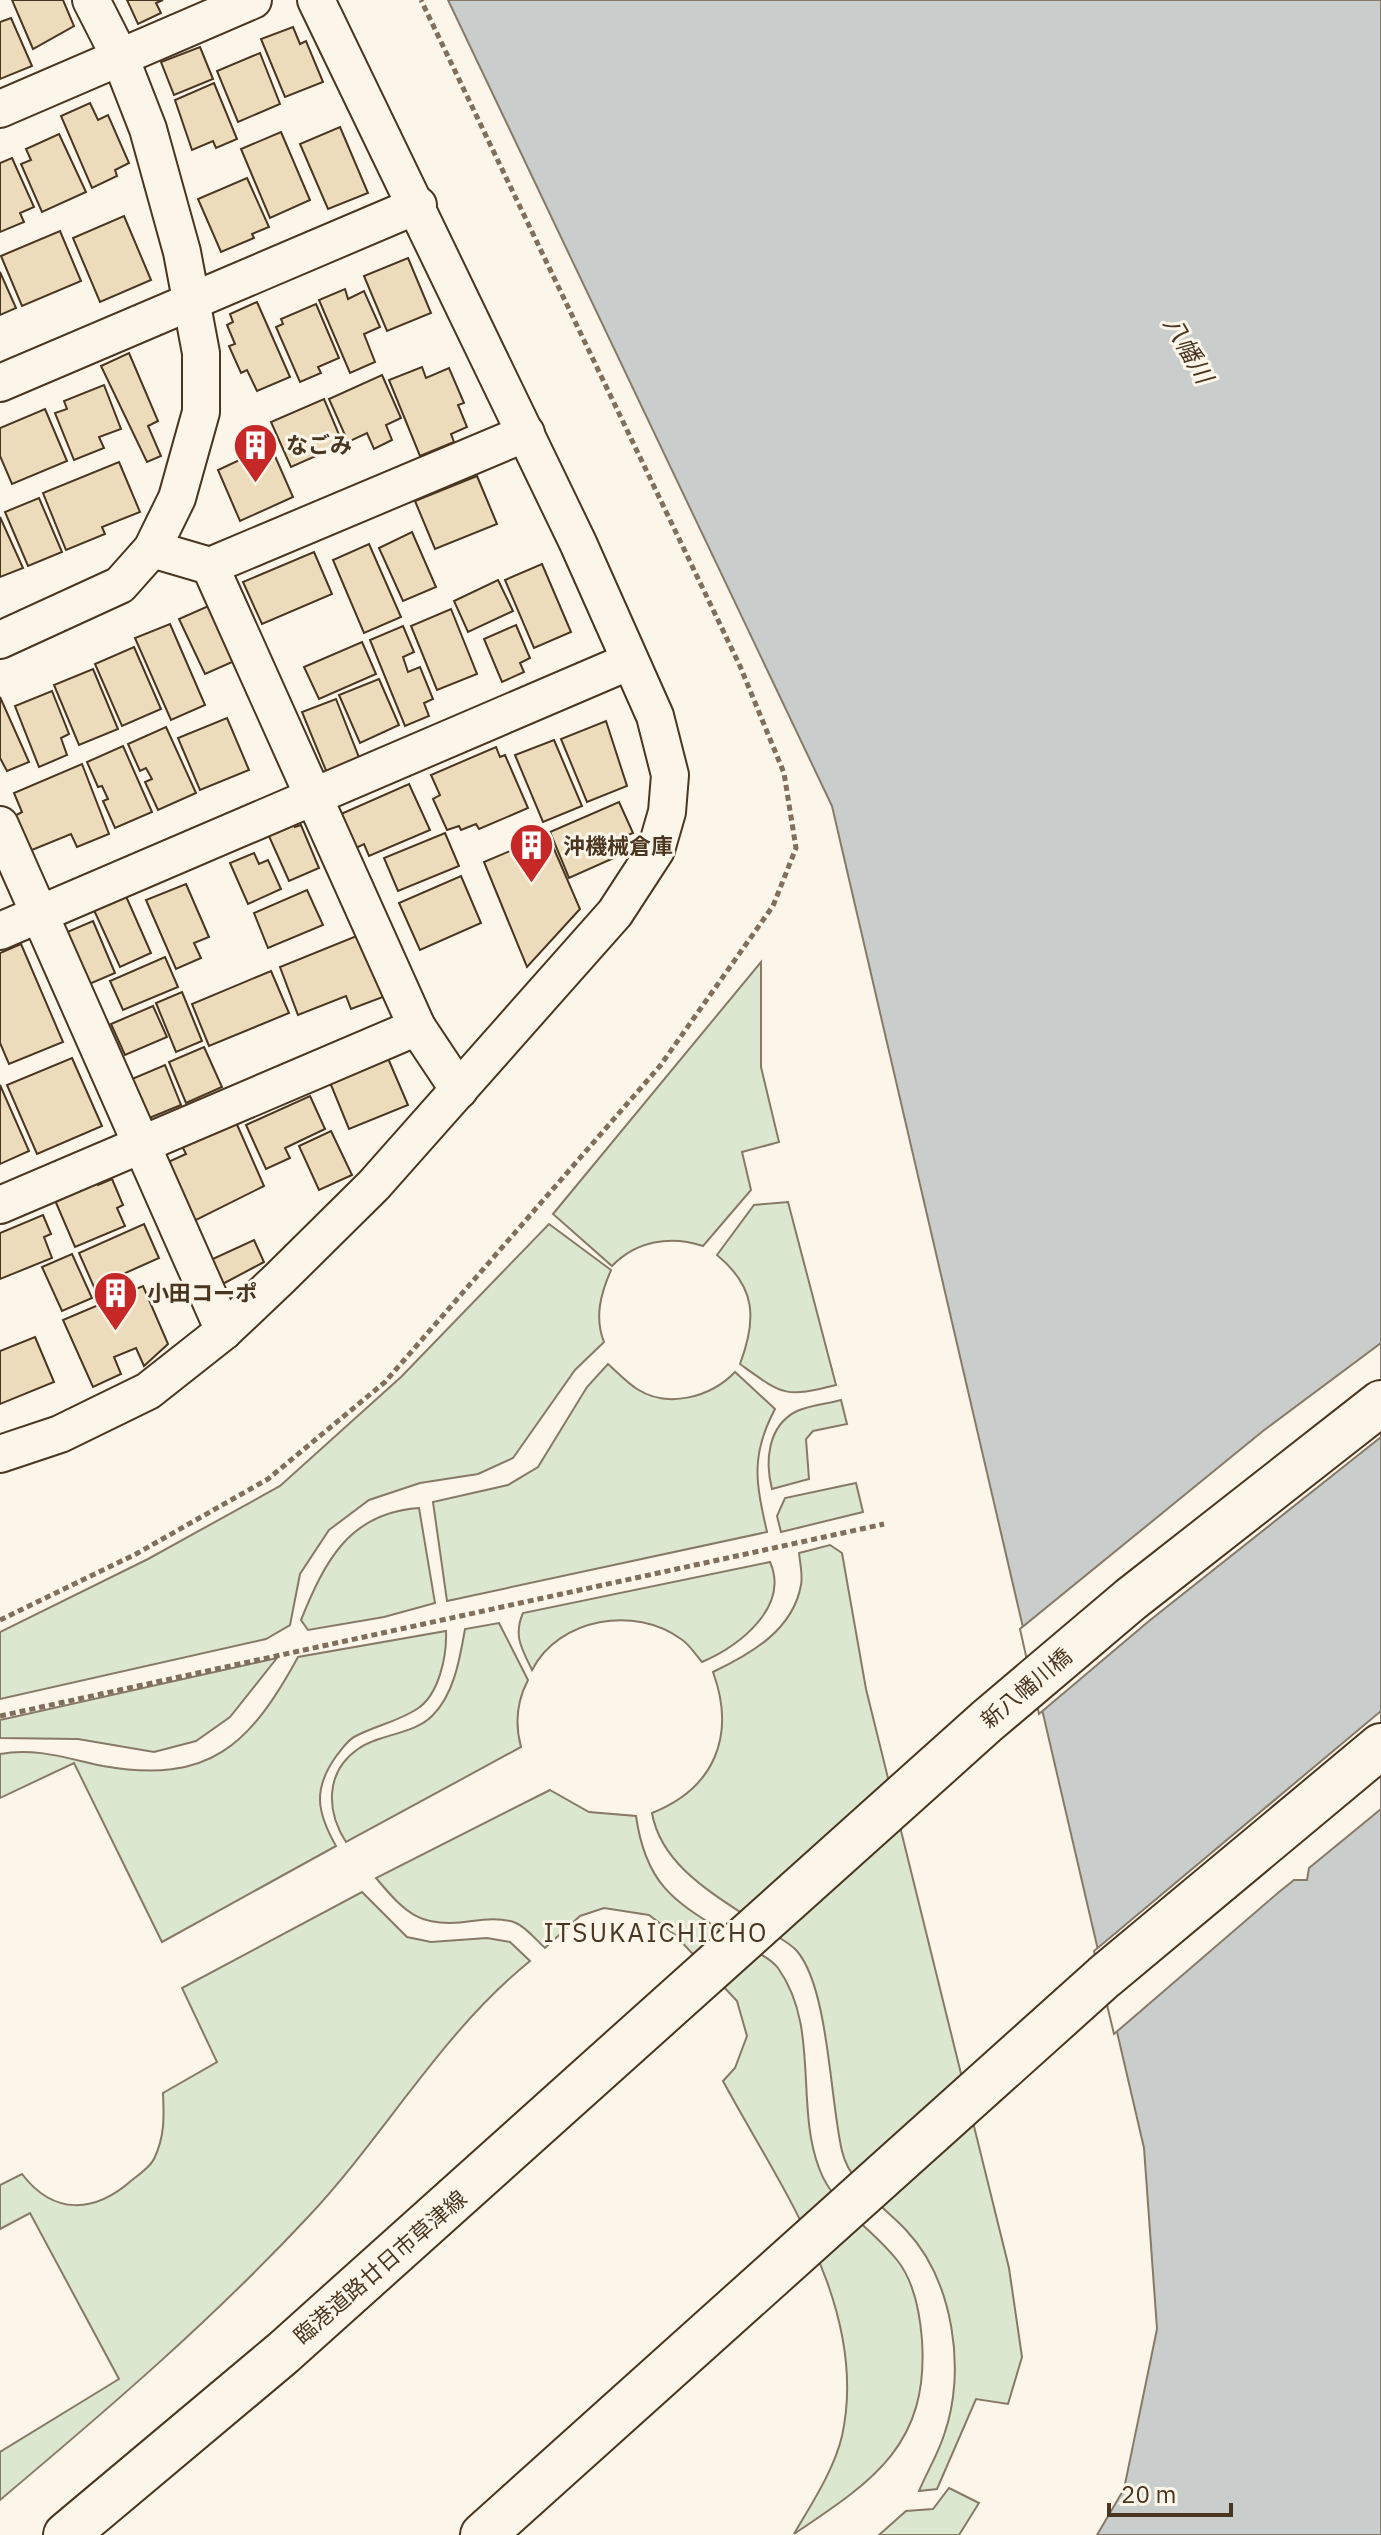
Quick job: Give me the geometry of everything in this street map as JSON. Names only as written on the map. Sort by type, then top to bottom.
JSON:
[{"type":"street","points":[[0,640],[120,585],[152,549],[177,498],[201,412],[201,353],[193,300],[148,129],[120,57],[91,0]]},
{"type":"street","points":[[0,109],[253,0]]},
{"type":"street","points":[[0,1454],[60,1434],[148,1391],[224,1331],[374,1185],[615,913],[656,850],[667,812],[670,775],[655,716],[526,433],[316,0]]},
{"type":"street","points":[[0,383],[418,205]]},
{"type":"street","points":[[152,549],[210,566],[526,433]]},
{"type":"street","points":[[210,566],[417,1027],[459,1090]]},
{"type":"street","points":[[0,931],[630,661]]},
{"type":"street","points":[[0,825],[224,1331]]},
{"type":"street","points":[[0,1205],[417,1027]]},
{"type":"street","name":"新八幡川橋","points":[[686,1991],[987,1721],[1095,1630],[1381,1403]]},
{"type":"street","points":[[483,2535],[1043,2032],[1247,1855],[1381,1746]]},
{"type":"street","name":"臨港道路廿日市草津線","points":[[66,2535],[283,2353],[686,1991]]},
{"type":"path","points":[[0,1620],[136,1554],[268,1479],[385,1382],[660,1066],[773,906],[796,848],[784,773],[740,666],[421,0]]},
{"type":"path","points":[[0,1716],[884,1524]]},
{"type":"green space","points":[[761,962],[761,1067],[779,1142],[742,1152],[751,1190],[703,1246],[678,1241],[654,1242],[632,1251],[612,1266],[553,1214]]},
{"type":"green space","points":[[788,1202],[836,1385],[805,1392],[776,1388],[740,1364],[749,1332],[750,1305],[739,1279],[717,1255],[754,1205]]},
{"type":"green space","points":[[549,1224],[611,1270],[600,1305],[599,1323],[604,1342],[575,1370],[513,1458],[478,1474],[420,1483],[369,1500],[329,1530],[300,1574],[290,1625],[266,1639],[0,1699],[0,1632],[148,1559],[280,1486],[401,1377]]},
{"type":"green space","points":[[608,1364],[637,1389],[649,1395],[675,1399],[702,1394],[735,1372],[775,1409],[762,1441],[758,1470],[767,1532],[447,1601],[433,1502],[508,1485],[538,1467],[587,1387]]},
{"type":"green space","points":[[841,1400],[847,1424],[813,1431],[806,1439],[809,1479],[772,1489],[769,1456],[779,1426],[797,1411]]},
{"type":"green space","points":[[856,1483],[863,1512],[781,1532],[777,1516],[785,1498]]},
{"type":"green space","points":[[419,1508],[435,1603],[384,1617],[308,1630],[301,1620],[320,1578],[343,1544],[374,1519]]},
{"type":"green space","points":[[830,1545],[842,1553],[866,1689],[1009,2268],[1022,2357],[1008,2404],[976,2399],[937,2489],[919,2491],[944,2435],[954,2383],[951,2327],[935,2274],[906,2230],[868,2194],[846,2163],[838,2130],[822,2018],[808,1968],[787,1942],[714,1894],[681,1867],[658,1833],[652,1813],[691,1789],[715,1757],[722,1717],[713,1672],[742,1657],[780,1628],[796,1601],[801,1585],[799,1553]]},
{"type":"green space","points":[[770,1562],[774,1579],[773,1594],[767,1609],[745,1635],[702,1662],[684,1641],[662,1628],[621,1620],[599,1622],[560,1638],[544,1652],[532,1670],[522,1649],[519,1629],[523,1613]]},
{"type":"green space","points":[[499,1623],[528,1680],[518,1713],[521,1747],[346,1842],[332,1805],[334,1780],[339,1769],[347,1758],[366,1744],[415,1727],[432,1716],[451,1687],[465,1629]]},
{"type":"green space","points":[[446,1631],[440,1674],[425,1703],[394,1721],[351,1739],[329,1767],[320,1800],[324,1822],[336,1846],[162,1942],[74,1763],[0,1798],[0,1754],[39,1753],[140,1770],[171,1769],[199,1763],[222,1752],[243,1735],[262,1714],[298,1657]]},
{"type":"green space","points":[[277,1658],[230,1717],[196,1741],[154,1752],[78,1739],[0,1738],[0,1720]]},
{"type":"green space","points":[[550,1790],[589,1812],[636,1816],[649,1863],[671,1895],[778,1968],[791,1991],[799,2015],[808,2118],[819,2168],[825,2182],[843,2206],[897,2260],[912,2288],[921,2330],[922,2376],[916,2407],[905,2434],[871,2477],[794,2534],[828,2474],[842,2436],[847,2388],[843,2341],[832,2295],[814,2250],[723,2081],[735,2068],[747,2036],[737,2001],[675,1935],[649,1915],[604,1908],[580,1916],[545,1948],[524,1928],[511,1921],[428,1921],[407,1910],[376,1878]]},
{"type":"green space","points":[[362,1892],[407,1937],[431,1942],[487,1938],[510,1942],[530,1961],[469,2019],[336,2185],[271,2255],[158,2363],[0,2500],[0,2452],[119,2379],[30,2213],[0,2229],[0,2185],[22,2174],[47,2197],[61,2203],[89,2204],[118,2191],[141,2173],[158,2151],[162,2134],[163,2093],[217,2062],[182,1988]]},
{"type":"green space","points":[[949,2488],[979,2503],[959,2535],[879,2535],[906,2511],[933,2509]]},
{"type":"water","name":"八幡川","points":[[448,0],[1381,0],[1381,2535],[1097,2535],[1124,2489],[1157,2329],[1144,2148],[832,806]]},
{"type":"pier","points":[[1381,1343],[1381,1437],[1149,1621],[1039,1714],[1020,1629],[1263,1431]]},
{"type":"pier","points":[[1381,1711],[1381,1809],[1309,1868],[1307,1880],[1294,1880],[1114,2034],[1094,1951]]},
{"type":"building","points":[[12,0],[63,0],[74,26],[33,49]]},
{"type":"building","points":[[127,0],[163,0],[156,3],[161,13],[138,24]]},
{"type":"building","points":[[11,18],[32,66],[0,79],[0,22]]},
{"type":"building","points":[[293,27],[300,44],[306,41],[323,82],[285,97],[261,39]]},
{"type":"building","points":[[200,47],[213,79],[174,95],[161,62]]},
{"type":"building","points":[[260,53],[280,104],[238,122],[217,71]]},
{"type":"building","points":[[214,83],[237,139],[216,148],[213,141],[192,150],[175,100]]},
{"type":"building","points":[[90,103],[98,120],[108,115],[129,163],[115,170],[117,176],[92,188],[61,116]]},
{"type":"building","points":[[340,127],[368,193],[328,209],[300,144]]},
{"type":"building","points":[[281,132],[310,200],[270,218],[241,149]]},
{"type":"building","points":[[59,134],[86,192],[42,212],[21,164],[31,160],[26,149]]},
{"type":"building","points":[[12,158],[34,207],[20,213],[24,222],[0,232],[0,163]]},
{"type":"building","points":[[247,178],[269,227],[252,234],[254,238],[221,252],[198,199]]},
{"type":"building","points":[[124,216],[151,280],[100,302],[73,238]]},
{"type":"building","points":[[60,231],[81,281],[22,306],[1,256]]},
{"type":"building","points":[[408,258],[431,313],[387,331],[364,276]]},
{"type":"building","points":[[0,272],[16,308],[0,315]]},
{"type":"building","points":[[345,289],[348,299],[364,291],[380,327],[364,334],[375,362],[350,373],[319,300]]},
{"type":"building","points":[[257,302],[290,377],[257,391],[247,370],[241,373],[229,346],[235,344],[227,325],[233,322],[230,314]]},
{"type":"building","points":[[316,304],[339,358],[318,367],[321,373],[300,382],[276,327],[283,324],[281,319]]},
{"type":"building","points":[[129,353],[158,421],[148,426],[161,456],[147,462],[101,366]]},
{"type":"building","points":[[422,367],[426,378],[449,368],[464,403],[458,405],[467,427],[451,434],[454,442],[420,456],[389,380]]},
{"type":"building","points":[[382,375],[401,418],[386,425],[392,440],[374,449],[367,433],[348,442],[329,399]]},
{"type":"building","points":[[104,385],[121,429],[99,437],[104,448],[74,460],[55,413],[67,409],[64,401]]},
{"type":"building","points":[[324,399],[343,444],[291,467],[271,422]]},
{"type":"building","points":[[45,409],[67,461],[12,484],[0,456],[0,428]]},
{"type":"building","name":"なごみ","points":[[267,438],[293,497],[240,521],[218,470],[244,458],[241,450]]},
{"type":"building","points":[[119,462],[140,512],[102,527],[105,534],[66,550],[43,493]]},
{"type":"building","points":[[477,476],[497,524],[435,549],[415,501]]},
{"type":"building","points":[[39,498],[62,552],[28,566],[5,512]]},
{"type":"building","points":[[0,517],[23,568],[0,577]]},
{"type":"building","points":[[412,532],[436,587],[403,601],[379,548]]},
{"type":"building","points":[[369,544],[401,617],[364,633],[333,560]]},
{"type":"building","points":[[314,552],[332,594],[262,624],[243,582]]},
{"type":"building","points":[[542,564],[571,632],[534,648],[505,580]]},
{"type":"building","points":[[498,580],[513,611],[468,632],[454,601]]},
{"type":"building","points":[[213,604],[239,659],[205,674],[179,619]]},
{"type":"building","points":[[451,609],[477,674],[437,690],[411,626]]},
{"type":"building","points":[[170,624],[205,705],[171,720],[135,638]]},
{"type":"building","points":[[516,625],[530,658],[520,663],[524,672],[502,682],[484,639]]},
{"type":"building","points":[[403,626],[414,652],[403,657],[408,672],[420,667],[433,699],[424,703],[429,716],[405,726],[370,640]]},
{"type":"building","points":[[362,642],[376,674],[319,699],[304,667]]},
{"type":"building","points":[[134,647],[161,709],[122,726],[95,664]]},
{"type":"building","points":[[93,669],[118,729],[79,745],[54,685]]},
{"type":"building","points":[[379,679],[399,725],[360,743],[339,695]]},
{"type":"building","points":[[52,691],[69,734],[61,738],[67,755],[39,767],[15,706]]},
{"type":"building","points":[[0,697],[29,762],[7,771],[0,758]]},
{"type":"building","points":[[336,699],[360,760],[327,773],[302,712]]},
{"type":"building","points":[[227,718],[249,770],[200,790],[178,738]]},
{"type":"building","points":[[606,721],[627,786],[587,802],[561,739]]},
{"type":"building","points":[[166,727],[196,793],[158,810],[145,782],[152,779],[146,768],[140,771],[128,744]]},
{"type":"building","points":[[554,740],[582,806],[543,822],[515,755]]},
{"type":"building","points":[[123,746],[152,812],[115,828],[103,801],[108,799],[102,786],[98,787],[87,762]]},
{"type":"building","points":[[496,747],[500,757],[505,755],[528,808],[479,829],[476,824],[461,830],[459,826],[447,830],[433,799],[440,795],[431,775]]},
{"type":"building","points":[[82,764],[109,834],[77,847],[71,834],[27,852],[11,818],[22,812],[14,793]]},
{"type":"building","points":[[409,784],[430,830],[369,856],[364,844],[356,848],[341,814]]},
{"type":"building","points":[[619,802],[633,833],[609,843],[616,857],[569,878],[550,832]]},
{"type":"building","points":[[294,823],[295,827],[301,825],[319,868],[289,881],[268,834]]},
{"type":"building","points":[[445,833],[459,866],[398,891],[384,858]]},
{"type":"building","name":"沖機械倉庫","points":[[548,835],[580,909],[527,967],[484,862]]},
{"type":"building","points":[[254,853],[259,864],[268,860],[281,889],[248,904],[230,863]]},
{"type":"building","points":[[461,876],[481,923],[420,950],[399,903]]},
{"type":"building","points":[[186,884],[209,937],[194,943],[201,958],[176,969],[146,900]]},
{"type":"building","points":[[307,890],[323,925],[268,948],[254,913]]},
{"type":"building","points":[[125,894],[151,953],[120,967],[93,908]]},
{"type":"building","points":[[93,921],[115,973],[87,985],[65,933]]},
{"type":"building","points":[[359,935],[383,997],[351,1009],[346,996],[298,1015],[280,967]]},
{"type":"building","points":[[21,944],[63,1042],[9,1064],[0,1043],[0,953]]},
{"type":"building","points":[[165,957],[178,987],[123,1010],[110,981]]},
{"type":"building","points":[[271,971],[289,1013],[209,1046],[192,1004]]},
{"type":"building","points":[[182,992],[202,1041],[176,1052],[156,1003]]},
{"type":"building","points":[[153,1006],[167,1037],[125,1055],[111,1024]]},
{"type":"building","points":[[204,1047],[222,1087],[186,1103],[169,1062]]},
{"type":"building","points":[[387,1056],[408,1105],[349,1129],[329,1080]]},
{"type":"building","points":[[72,1058],[102,1126],[37,1154],[7,1085]]},
{"type":"building","points":[[165,1065],[181,1105],[147,1119],[125,1082]]},
{"type":"building","points":[[0,1085],[29,1151],[0,1164]]},
{"type":"building","points":[[310,1096],[325,1129],[285,1148],[290,1158],[266,1169],[246,1125]]},
{"type":"building","points":[[235,1120],[264,1186],[192,1222],[166,1163],[186,1154],[181,1144]]},
{"type":"building","points":[[331,1131],[352,1175],[319,1190],[299,1146]]},
{"type":"building","points":[[112,1179],[123,1205],[117,1208],[125,1226],[75,1247],[54,1198],[96,1181],[98,1185]]},
{"type":"building","points":[[43,1215],[51,1234],[44,1237],[52,1258],[0,1279],[0,1233]]},
{"type":"building","points":[[144,1224],[159,1258],[94,1287],[79,1253]]},
{"type":"building","points":[[254,1240],[264,1262],[215,1288],[204,1263]]},
{"type":"building","points":[[72,1254],[92,1298],[62,1311],[42,1267]]},
{"type":"building","name":"小田コーポ","points":[[143,1286],[168,1344],[144,1366],[136,1348],[114,1357],[121,1374],[93,1387],[63,1320]]},
{"type":"building","points":[[35,1337],[54,1382],[0,1404],[0,1351]]},
{"type":"place","name":"なごみ","points":[[255,484]]},
{"type":"place","name":"沖機械倉庫","points":[[532,885]]},
{"type":"place","name":"小田コーポ","points":[[116,1332]]},
{"type":"district","name":"ITSUKAICHICHO","points":[[656,1933]]}]
